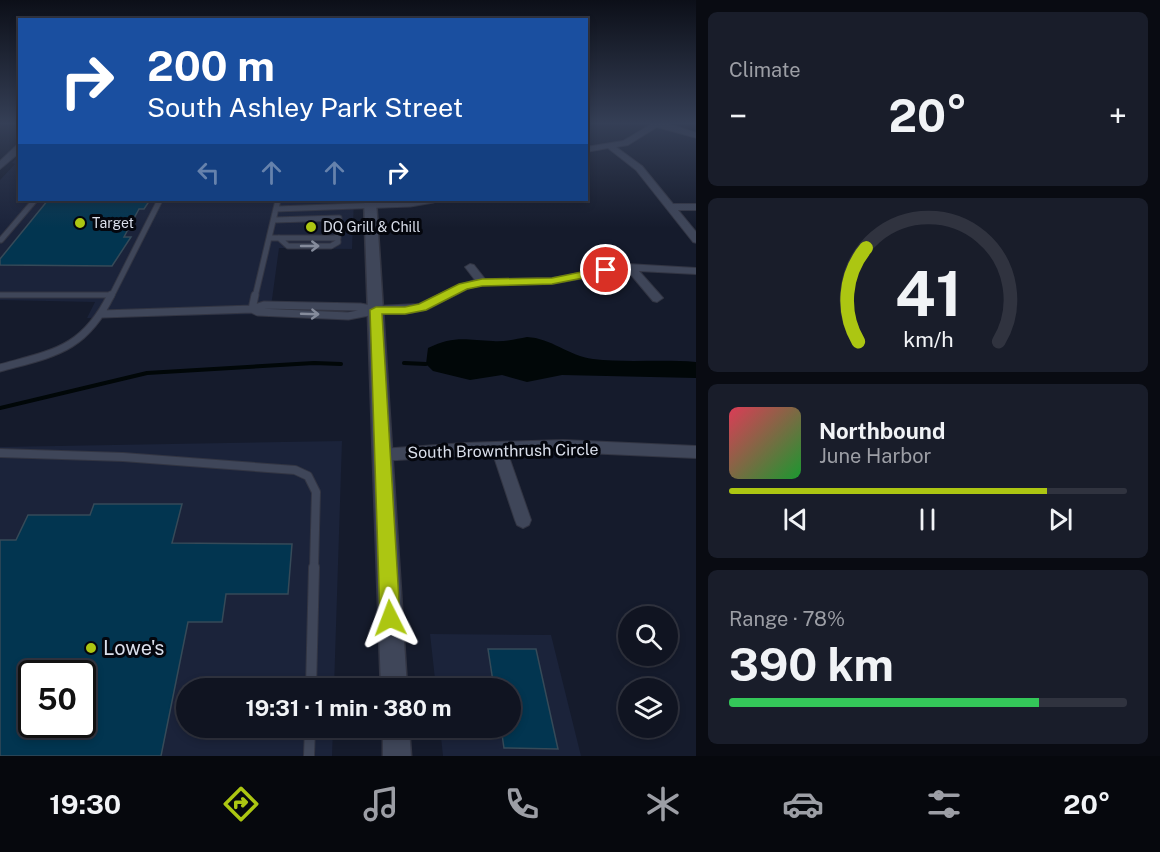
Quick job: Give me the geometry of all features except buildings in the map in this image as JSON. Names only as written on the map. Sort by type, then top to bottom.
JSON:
[{"type":"main road","points":[[370,202],[393,678]]},
{"type":"main road","points":[[396,738],[397,756]]},
{"type":"street","points":[[625,157],[639,168],[696,240]]},
{"type":"street","points":[[671,207],[696,207]]},
{"type":"street","points":[[470,267],[482,282]]},
{"type":"street","points":[[376,310],[405,310],[422,307],[463,287],[482,282],[552,281],[630,267],[696,270]]},
{"type":"street","points":[[630,267],[657,298]]},
{"type":"street","name":"South Brownthrush Circle","points":[[381,455],[563,446],[696,453]]},
{"type":"street","points":[[498,448],[523,520]]},
{"type":"lane","points":[[0,242],[34,201]]},
{"type":"lane","points":[[0,368],[46,356],[70,346],[88,331],[102,314],[159,201]]},
{"type":"lane","points":[[252,309],[278,201]]},
{"type":"lane","points":[[276,209],[370,202],[410,204],[427,201]]},
{"type":"lane","points":[[269,238],[279,238],[284,244],[293,246],[331,246],[336,245],[338,238],[339,219],[274,220]]},
{"type":"lane","points":[[0,295],[111,295]]},
{"type":"lane","points":[[102,314],[252,309],[258,312],[348,316],[376,310]]},
{"type":"lane","points":[[0,453],[123,457],[295,470],[308,476],[316,492],[311,678]]},
{"type":"lane","points":[[309,756],[310,738]]},
{"type":"shaded area","points":[[18,157],[18,201],[354,201],[352,249],[279,248],[270,314],[87,318],[95,302],[0,300],[0,180],[15,164],[12,163]]},
{"type":"shaded area","points":[[527,337],[544,340],[593,359],[696,362],[696,378],[562,375],[527,382],[502,375],[470,380],[433,371],[426,364],[428,348],[445,341],[460,339],[501,341]]},
{"type":"shaded area","points":[[342,441],[334,678],[176,678],[176,738],[333,738],[332,756],[0,756],[0,447]]},
{"type":"shaded area","points":[[430,634],[551,635],[581,756],[443,756],[441,738],[521,738],[521,678],[435,678]]},
{"type":"waterway","points":[[0,408],[147,373],[314,363],[341,364]]},
{"type":"waterway","points":[[404,363],[426,364]]},
{"type":"place","name":"Target","points":[[80,223]]},
{"type":"place","name":"DQ Grill & Chill","points":[[311,227]]},
{"type":"place","name":"Lowe's","points":[[91,648]]},
{"type":"route","points":[[390,618],[376,310],[405,310],[422,307],[463,287],[482,282],[552,281],[586,276],[606,270]]}]
